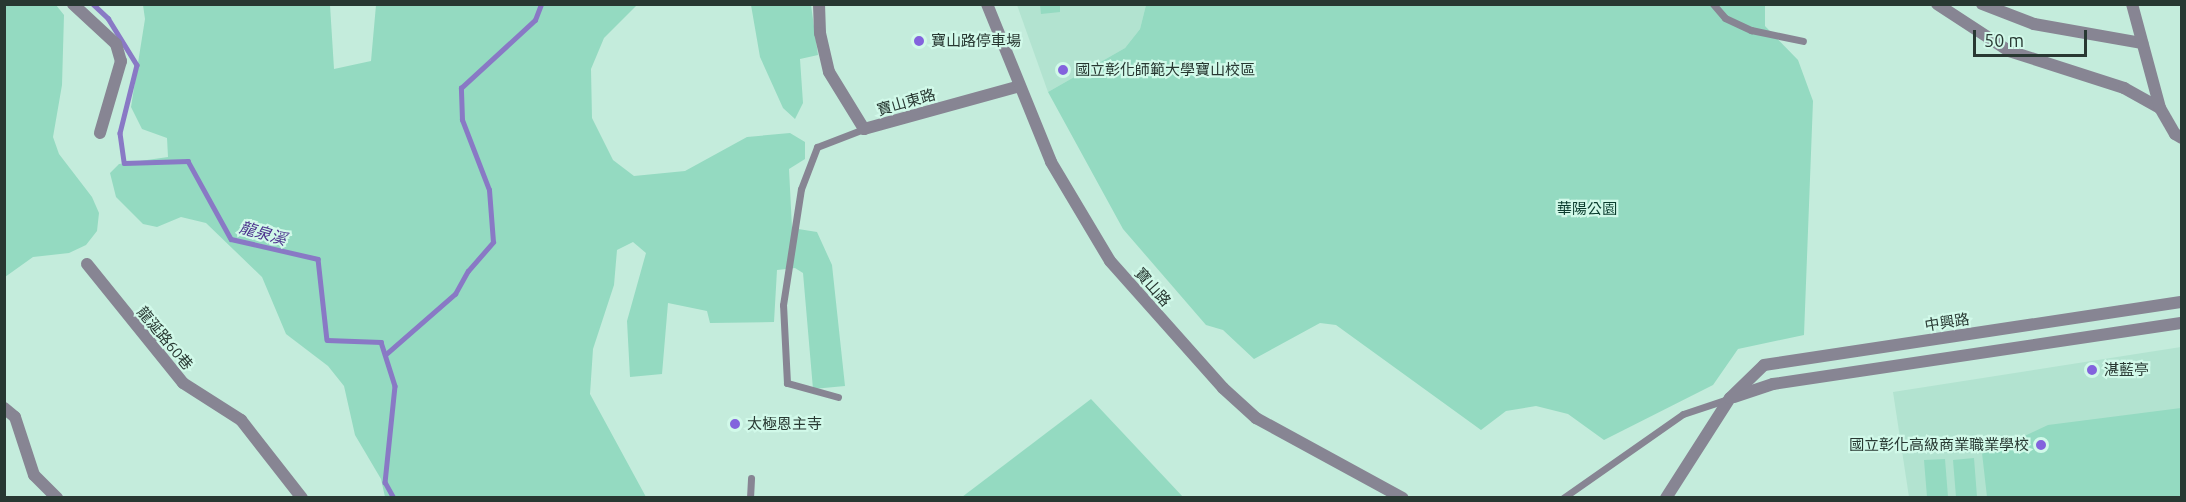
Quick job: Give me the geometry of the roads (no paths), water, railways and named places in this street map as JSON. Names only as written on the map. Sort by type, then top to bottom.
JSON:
[{"type":"street","points":[[73,4],[116,44],[121,61],[100,133]]},
{"type":"street","name":"寶山東路","points":[[819,4],[820,33],[829,72],[864,129],[1017,87]]},
{"type":"street","name":"寶山路","points":[[987,4],[1017,87],[1051,162],[1110,261],[1223,388],[1256,418],[1403,498]]},
{"type":"street","points":[[1937,4],[2009,51],[2091,76],[2160,108]]},
{"type":"street","points":[[1982,4],[2034,24],[2142,44]]},
{"type":"street","points":[[2132,4],[2160,108],[2181,138]]},
{"type":"street","name":"龍涎路60巷","points":[[87,264],[183,383],[241,420],[302,498]]},
{"type":"street","name":"中興路","points":[[1666,498],[1730,398],[1764,365],[2181,302]]},
{"type":"street","points":[[1730,398],[1773,384],[2181,323]]},
{"type":"street","points":[[4,408],[15,417],[34,475],[57,498]]},
{"type":"lane","points":[[1713,4],[1725,18],[1751,30],[1803,41]]},
{"type":"lane","points":[[838,397],[787,383],[783,305],[801,189],[817,147],[864,129]]},
{"type":"lane","points":[[1563,498],[1683,414],[1730,398]]},
{"type":"lane","points":[[750,498],[751,477]]},
{"type":"waterway","name":"龍泉溪","points":[[93,4],[108,18],[137,65],[120,133],[124,163],[188,161],[231,239],[318,259],[327,340],[381,342],[395,386],[385,482],[394,498]]},
{"type":"waterway","points":[[385,355],[455,294],[468,271],[493,242],[489,190],[462,120],[461,88],[535,20],[541,4]]},
{"type":"place","name":"寶山路停車場","points":[[919,41]]},
{"type":"place","name":"國立彰化師範大學寶山校區","points":[[1063,70]]},
{"type":"place","name":"湛藍亭","points":[[2092,370]]},
{"type":"place","name":"太極恩主寺","points":[[735,424]]},
{"type":"place","name":"國立彰化高級商業職業學校","points":[[2041,445]]},
{"type":"park label","name":"華陽公園","points":[[1587,209]]}]
